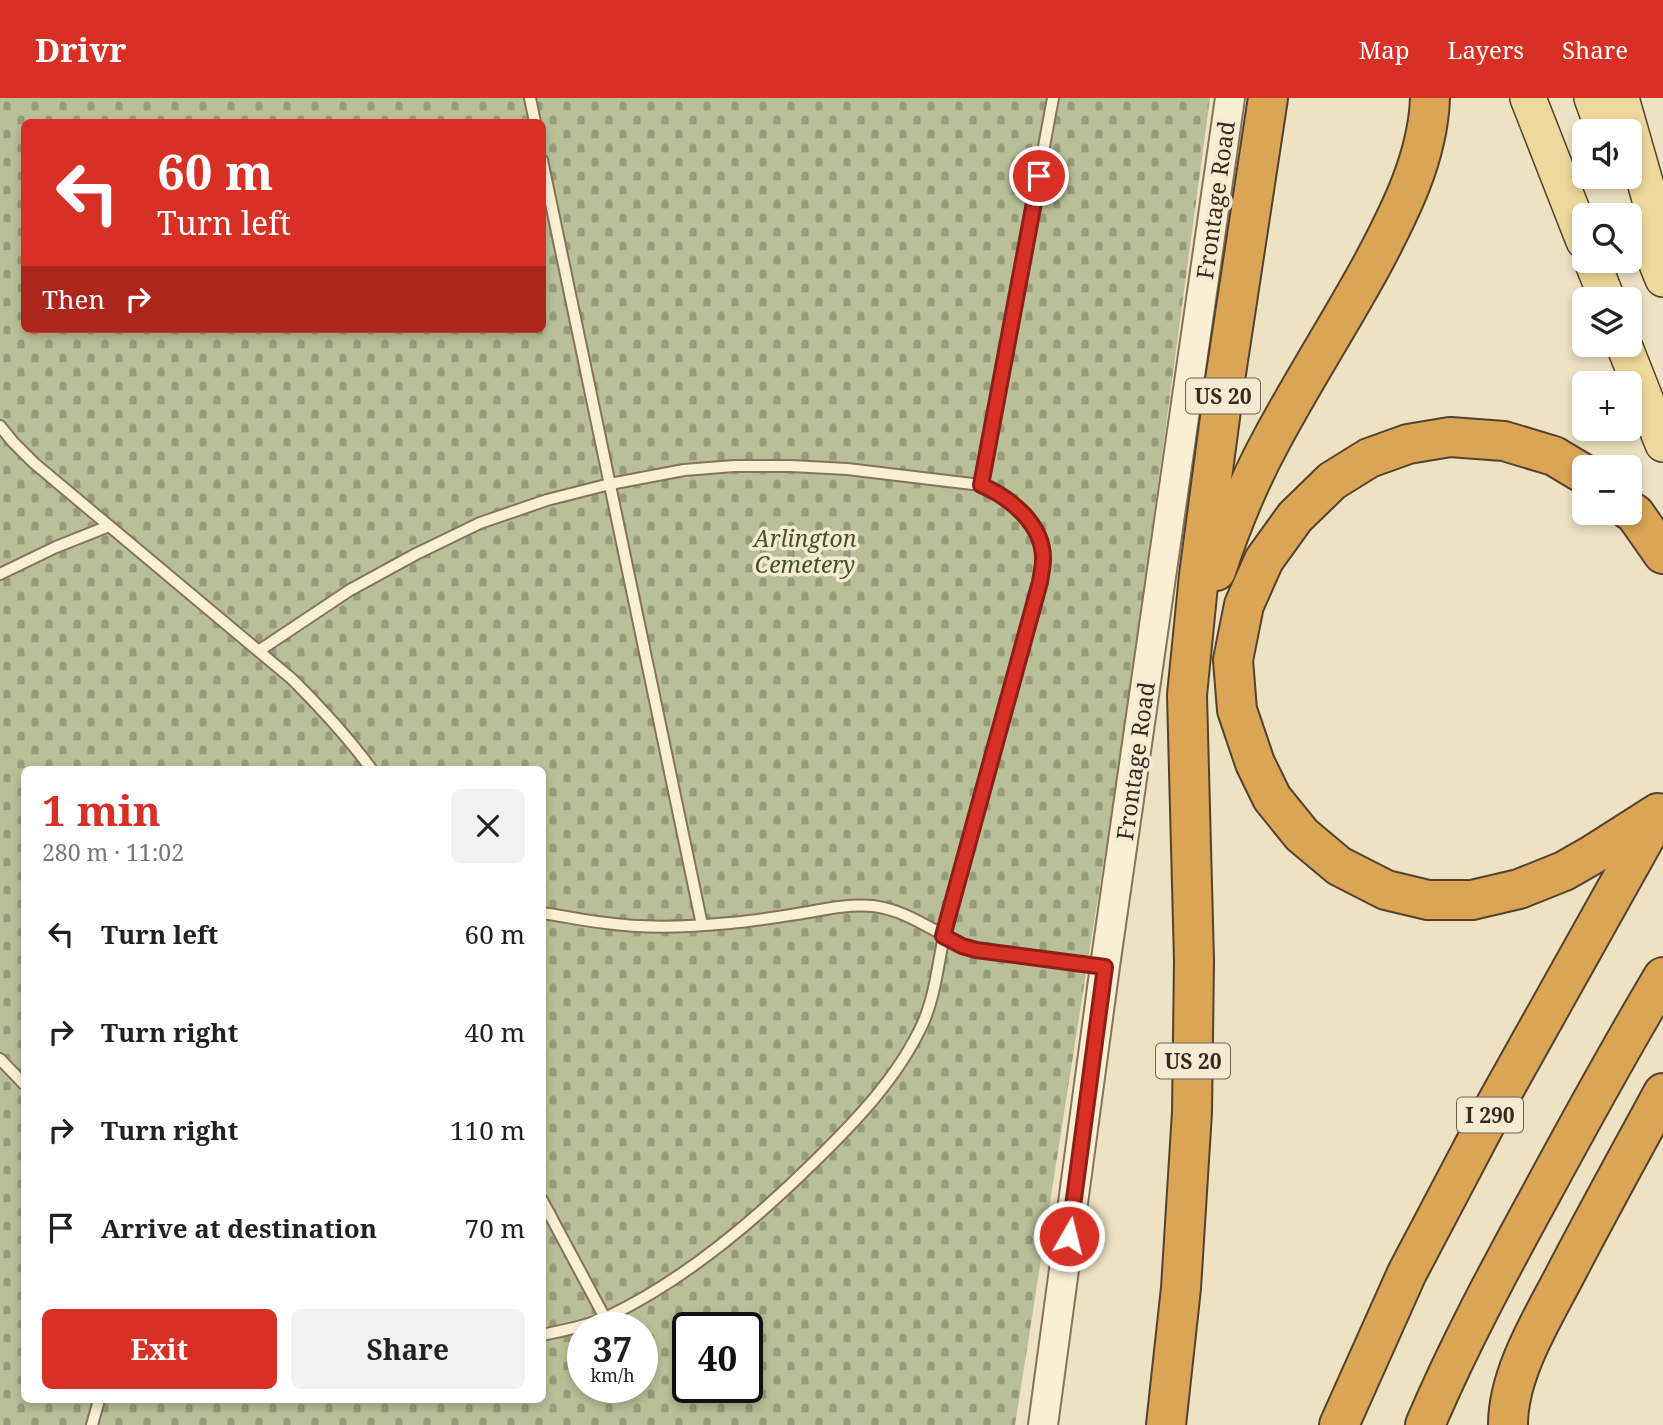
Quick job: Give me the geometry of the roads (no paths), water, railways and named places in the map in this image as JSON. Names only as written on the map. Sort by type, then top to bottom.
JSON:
[{"type":"highway","name":"US 20","points":[[1166,1425],[1181,1288],[1192,1112],[1194,961],[1187,695],[1199,575],[1268,98]]},
{"type":"highway","points":[[1187,695],[1200,618],[1242,499],[1272,439],[1398,216],[1419,161],[1430,98]]},
{"type":"highway","points":[[1572,467],[1553,456],[1504,440],[1450,437],[1408,444],[1369,458],[1332,481],[1295,517],[1264,560],[1244,605],[1233,660],[1237,710],[1255,763],[1272,798],[1302,835],[1339,866],[1386,890],[1427,900],[1472,900],[1519,889],[1592,855],[1661,810]]},
{"type":"highway","points":[[1642,524],[1663,554]]},
{"type":"highway","name":"I 290","points":[[1339,1425],[1407,1273],[1496,1104],[1661,810]]},
{"type":"highway","points":[[1425,1425],[1445,1378],[1520,1233],[1617,1053],[1663,977]]},
{"type":"highway","points":[[1508,1425],[1515,1380],[1536,1331],[1663,1093]]},
{"type":"main road","points":[[1528,98],[1572,210]]},
{"type":"main road","points":[[1592,98],[1600,119]]},
{"type":"main road","points":[[1621,98],[1663,245]]},
{"type":"main road","points":[[1627,189],[1663,279]]},
{"type":"main road","points":[[1629,357],[1663,444]]},
{"type":"street","name":"Frontage Road","points":[[1043,1425],[1105,967],[1230,98]]},
{"type":"lane","points":[[530,98],[534,119]]},
{"type":"lane","points":[[981,485],[1053,98]]},
{"type":"lane","points":[[546,179],[702,925]]},
{"type":"lane","points":[[0,426],[34,463],[292,679],[327,714],[369,766]]},
{"type":"lane","points":[[260,650],[350,590],[481,523],[547,500],[610,484],[684,470],[734,466],[792,466],[847,469],[981,485],[1012,503],[1029,520],[1039,539],[1043,559],[1040,582],[943,936],[935,981],[923,1022],[904,1058],[873,1101],[781,1195],[731,1237],[671,1280],[617,1312]]},
{"type":"lane","points":[[0,574],[56,547],[109,526]]},
{"type":"lane","points":[[546,914],[650,927],[753,921],[842,906],[873,906],[899,912],[922,922],[962,946],[976,950],[1105,967]]},
{"type":"lane","points":[[0,1059],[21,1081]]},
{"type":"lane","points":[[546,1207],[602,1312]]},
{"type":"lane","points":[[546,1334],[567,1329]]},
{"type":"lane","points":[[92,1425],[98,1403]]},
{"type":"park label","name":"Arlington Cemetery","points":[[805,551]]}]
